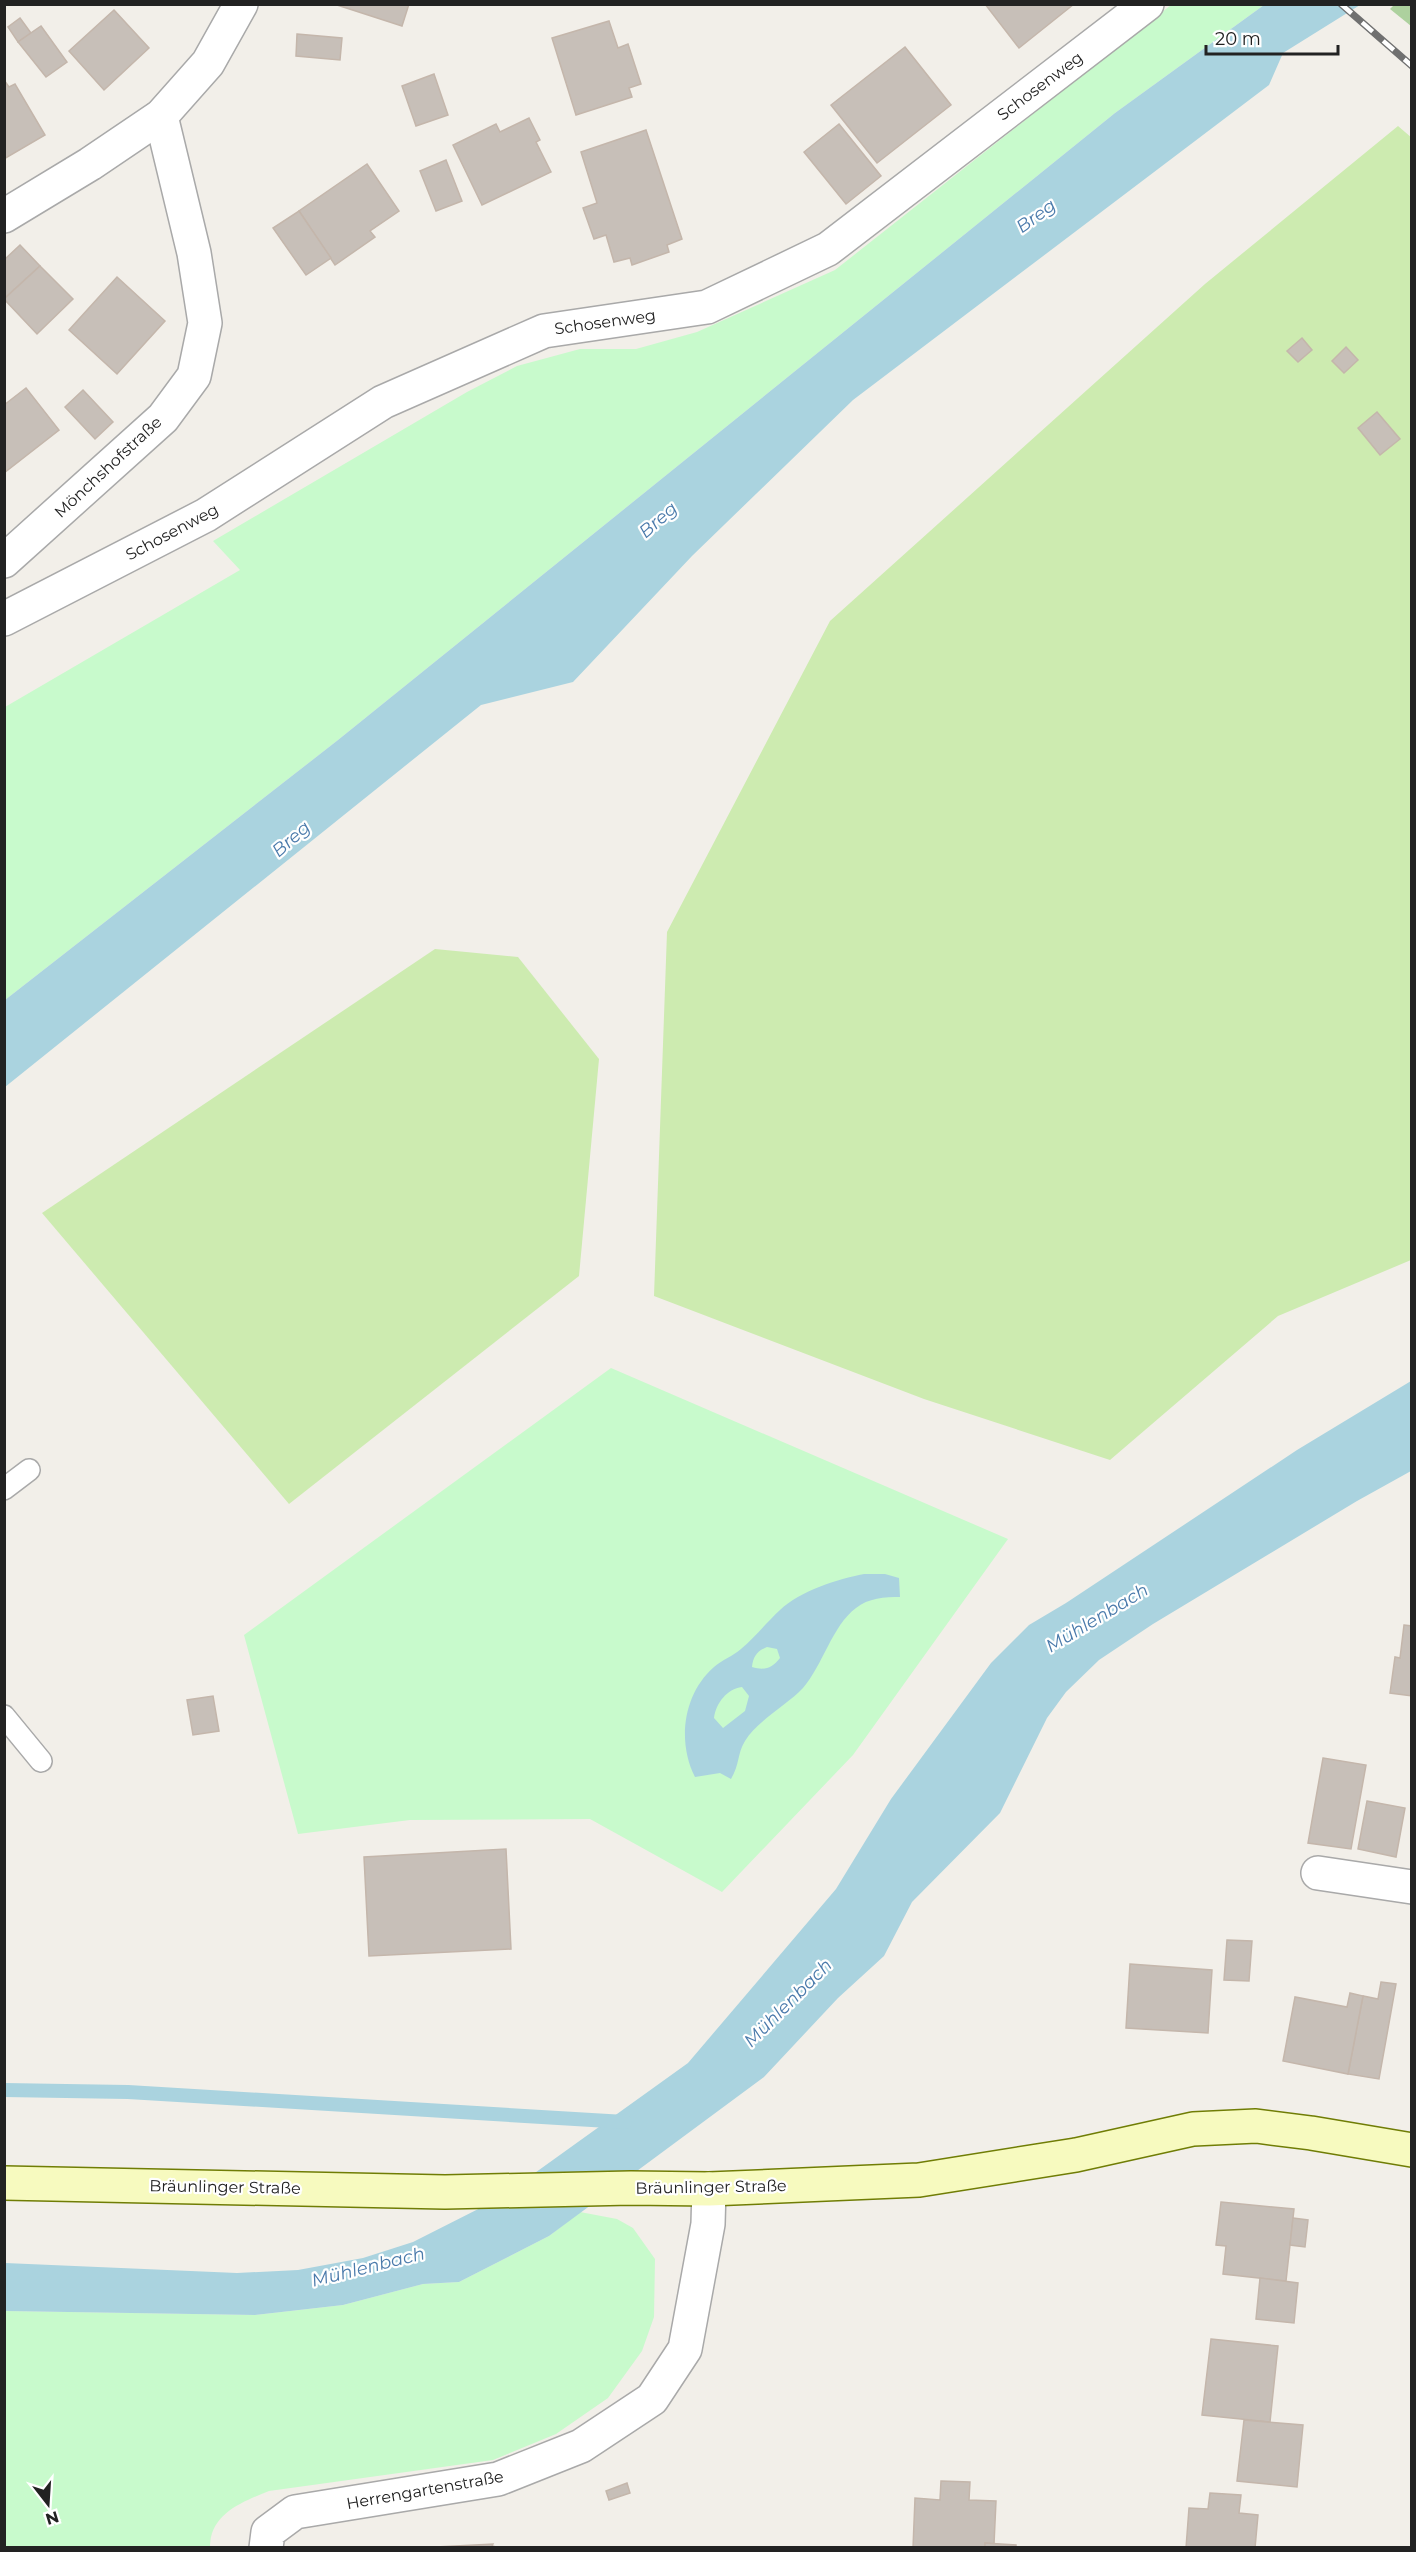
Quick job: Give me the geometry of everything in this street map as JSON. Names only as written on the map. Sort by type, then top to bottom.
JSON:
[{"type":"main road","name":"Bräunlinger Straße","points":[[4,2183],[445,2192],[631,2188],[709,2189],[919,2180],[1076,2155],[1193,2129],[1256,2126],[1412,2150]]},
{"type":"street","points":[[4,216],[90,164],[161,116],[208,63],[241,4]]},
{"type":"street","name":"Schosenweg","points":[[4,619],[206,515],[394,398],[544,331],[707,306],[828,249],[1147,4]]},
{"type":"street","name":"Mönchshofstraße","points":[[4,561],[163,418],[194,376],[205,323],[194,253],[161,116]]},
{"type":"street","points":[[1318,1874],[1412,1887]]},
{"type":"street","name":"Herrengartenstraße","points":[[266,2547],[268,2532],[295,2512],[498,2479],[581,2446],[652,2399],[685,2349],[708,2224],[709,2189]]},
{"type":"lane","points":[[4,1489],[29,1470]]},
{"type":"lane","points":[[4,1716],[41,1761]]},
{"type":"green space","points":[[1171,5],[1264,5],[1115,113],[338,740],[5,1000],[5,707],[240,570],[213,541],[467,392],[517,366],[580,349],[636,349],[697,332],[835,270]]},
{"type":"green space","points":[[1394,5],[1411,5],[1411,26],[1390,9]]},
{"type":"green space","points":[[1398,126],[1412,138],[1411,1260],[1278,1316],[1110,1460],[924,1399],[654,1296],[667,932],[830,621],[1205,284]]},
{"type":"green space","points":[[435,949],[518,957],[599,1059],[579,1276],[289,1504],[42,1213]]},
{"type":"green space","points":[[611,1368],[1008,1539],[853,1755],[722,1892],[590,1819],[410,1820],[298,1834],[244,1635]]},
{"type":"green space","points":[[580,2212],[617,2219],[633,2228],[655,2259],[654,2317],[642,2351],[608,2398],[556,2434],[493,2460],[269,2491],[229,2511],[215,2526],[210,2547],[5,2548],[5,2311],[255,2315],[343,2305],[423,2284],[459,2282],[549,2236]]},
{"type":"water","name":"Breg","points":[[1264,5],[1360,5],[1283,53],[1269,85],[853,400],[692,556],[573,682],[481,705],[5,1087],[5,1000],[338,740],[1115,113]]},
{"type":"water","name":"Mühlenbach","points":[[1411,1381],[1411,1471],[1153,1624],[1099,1660],[1066,1692],[1047,1718],[1000,1813],[912,1902],[884,1956],[838,1998],[764,2077],[549,2236],[459,2282],[423,2284],[343,2305],[255,2315],[5,2311],[5,2263],[237,2273],[298,2270],[363,2258],[413,2242],[500,2198],[688,2063],[836,1889],[891,1799],[991,1663],[1029,1625],[1066,1603],[1297,1450]]},
{"type":"water","points":[[885,1574],[899,1578],[900,1597],[871,1600],[856,1608],[848,1616],[840,1625],[803,1688],[750,1734],[741,1750],[731,1779],[720,1773],[695,1777],[686,1749],[686,1719],[695,1691],[704,1678],[717,1665],[741,1649],[788,1603],[820,1587],[854,1576]],"holes":[[[767,1647],[777,1649],[780,1658],[768,1668],[752,1667],[756,1655]],[[742,1687],[749,1696],[745,1711],[723,1728],[714,1718],[717,1707],[727,1694]]]},
{"type":"building","points":[[334,4],[409,4],[402,26]]},
{"type":"building","points":[[985,4],[1074,4],[1019,48]]},
{"type":"building","points":[[114,10],[149,48],[104,90],[69,51]]},
{"type":"building","points":[[20,18],[31,33],[18,42],[8,27]]},
{"type":"building","points":[[609,21],[618,48],[628,44],[641,84],[629,88],[632,97],[576,115],[552,38]]},
{"type":"building","points":[[41,26],[67,62],[46,77],[18,42]]},
{"type":"building","points":[[297,34],[342,38],[340,60],[296,56]]},
{"type":"building","points":[[905,47],[951,105],[877,163],[831,105]]},
{"type":"building","points":[[434,74],[448,115],[416,126],[402,86]]},
{"type":"building","points":[[4,80],[9,87],[15,84],[45,135],[4,159]]},
{"type":"building","points":[[529,118],[540,140],[536,142],[551,172],[482,205],[453,145],[496,124],[500,132]]},
{"type":"building","points":[[839,124],[881,176],[846,204],[804,152]]},
{"type":"building","points":[[646,130],[682,239],[667,245],[669,252],[632,265],[630,258],[614,262],[606,235],[594,239],[583,208],[597,203],[581,152]]},
{"type":"building","points":[[446,160],[462,201],[436,211],[420,171]]},
{"type":"building","points":[[367,164],[399,211],[370,231],[375,237],[335,265],[299,211]]},
{"type":"building","points":[[299,211],[331,258],[306,275],[273,228]]},
{"type":"building","points":[[20,245],[40,266],[4,299],[4,260]]},
{"type":"building","points":[[40,266],[73,299],[37,334],[4,299]]},
{"type":"building","points":[[117,277],[165,321],[117,374],[69,330]]},
{"type":"building","points":[[1302,338],[1312,350],[1298,362],[1287,351]]},
{"type":"building","points":[[1346,347],[1358,360],[1344,373],[1332,361]]},
{"type":"building","points":[[26,388],[59,430],[4,473],[4,405]]},
{"type":"building","points":[[83,390],[113,422],[95,439],[65,407]]},
{"type":"building","points":[[1377,412],[1400,439],[1380,455],[1358,428]]},
{"type":"building","points":[[1404,1625],[1412,1626],[1412,1696],[1390,1693],[1395,1657],[1400,1658]]},
{"type":"building","points":[[213,1696],[219,1731],[193,1735],[187,1700]]},
{"type":"building","points":[[1323,1758],[1366,1765],[1351,1849],[1308,1843]]},
{"type":"building","points":[[1367,1801],[1405,1808],[1396,1857],[1358,1849]]},
{"type":"building","points":[[506,1849],[511,1949],[369,1956],[364,1857]]},
{"type":"building","points":[[1227,1940],[1252,1941],[1249,1981],[1224,1980]]},
{"type":"building","points":[[1130,1964],[1212,1970],[1208,2033],[1126,2028]]},
{"type":"building","points":[[1381,1982],[1396,1984],[1379,2079],[1348,2074],[1363,1996],[1378,1999]]},
{"type":"building","points":[[1350,1993],[1363,1996],[1348,2074],[1283,2061],[1295,1997],[1347,2007]]},
{"type":"building","points":[[1221,2202],[1294,2209],[1286,2281],[1223,2274],[1226,2246],[1216,2245]]},
{"type":"building","points":[[1293,2218],[1308,2220],[1305,2247],[1290,2245]]},
{"type":"building","points":[[1260,2278],[1298,2283],[1294,2323],[1256,2319]]},
{"type":"building","points":[[1211,2339],[1278,2346],[1270,2422],[1202,2415]]},
{"type":"building","points":[[1244,2420],[1303,2425],[1297,2487],[1237,2481]]},
{"type":"building","points":[[941,2481],[970,2482],[969,2500],[996,2501],[994,2544],[985,2543],[985,2548],[913,2548],[915,2498],[940,2500]]},
{"type":"building","points":[[627,2483],[630,2493],[609,2500],[606,2491]]},
{"type":"building","points":[[1210,2493],[1241,2495],[1239,2513],[1258,2515],[1255,2548],[1186,2548],[1189,2508],[1208,2509]]},
{"type":"building","points":[[985,2543],[1016,2545],[1016,2548],[985,2548]]},
{"type":"building","points":[[493,2544],[492,2546],[500,2548],[416,2548]]},
{"type":"waterway","points":[[4,2090],[128,2092],[625,2122]]},
{"type":"railway","points":[[1341,4],[1412,66]]}]
